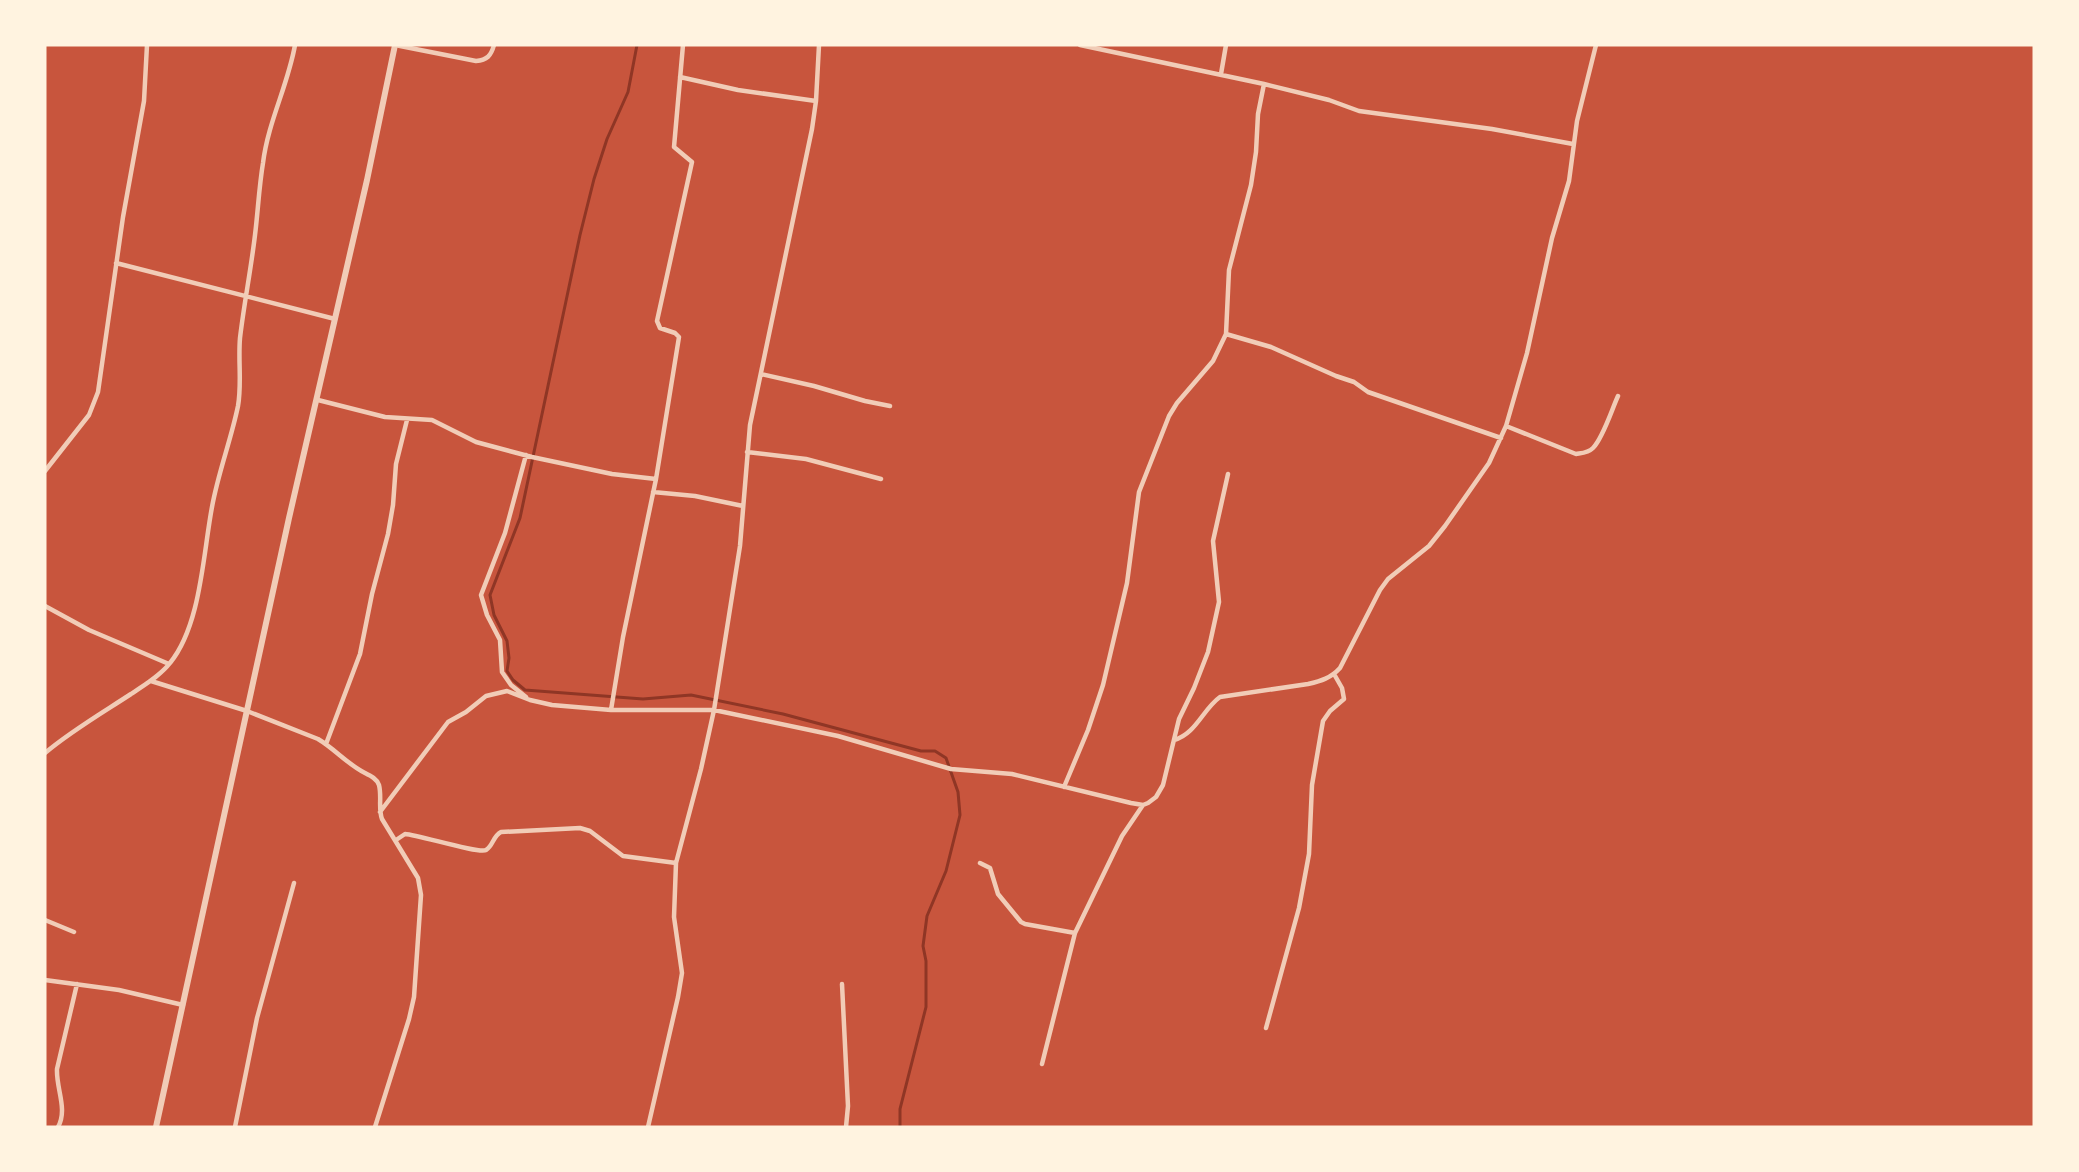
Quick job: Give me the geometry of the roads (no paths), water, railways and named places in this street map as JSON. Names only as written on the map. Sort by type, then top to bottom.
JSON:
[{"type":"street","points":[[45,471],[94,406],[144,101],[147,45]]},
{"type":"street","points":[[45,753],[151,681],[169,664],[180,647],[197,597],[203,572],[212,506],[238,407],[241,383],[240,348],[263,161],[269,131],[292,65],[296,45]]},
{"type":"street","points":[[156,1127],[286,530],[318,400],[395,45],[476,61],[484,60],[489,56],[494,45]]},
{"type":"street","points":[[611,710],[623,637],[656,479],[679,337],[675,333],[660,328],[657,321],[692,162],[674,147],[683,45]]},
{"type":"street","points":[[648,1127],[682,973],[674,917],[676,863],[714,710],[740,546],[747,452],[816,101],[819,45]]},
{"type":"street","points":[[1080,45],[1264,84],[1329,100],[1359,111],[1492,129],[1574,144]]},
{"type":"street","points":[[1221,74],[1226,45]]},
{"type":"street","points":[[1174,740],[1180,739],[1197,725],[1220,697],[1320,682],[1335,674],[1388,579],[1429,546],[1446,526],[1489,463],[1506,426],[1527,353],[1550,249],[1569,181],[1584,91],[1596,45]]},
{"type":"street","points":[[680,77],[738,90],[816,101]]},
{"type":"street","points":[[1064,787],[1088,730],[1102,685],[1127,583],[1139,492],[1169,416],[1177,403],[1213,361],[1226,334],[1229,270],[1251,185],[1258,114],[1264,84]]},
{"type":"street","points":[[116,263],[335,319]]},
{"type":"street","points":[[1226,334],[1271,347],[1354,382],[1368,392],[1501,438]]},
{"type":"street","points":[[761,374],[890,406]]},
{"type":"street","points":[[1506,426],[1576,454],[1584,453],[1593,448],[1618,396]]},
{"type":"street","points":[[318,400],[385,417],[432,420],[476,442],[612,474],[656,479]]},
{"type":"street","points":[[326,744],[360,654],[372,594],[388,534],[396,464],[407,420]]},
{"type":"street","points":[[747,452],[806,459],[881,479]]},
{"type":"street","points":[[526,455],[505,533],[481,595],[487,615],[500,640],[502,672],[511,685],[530,700]]},
{"type":"street","points":[[1042,1064],[1075,933],[1122,836],[1143,805],[1153,800],[1163,785],[1179,719],[1209,652],[1219,602],[1212,544],[1228,474]]},
{"type":"street","points":[[653,492],[695,496],[743,506]]},
{"type":"street","points":[[45,606],[89,630],[169,664]]},
{"type":"street","points":[[1266,1028],[1299,908],[1309,854],[1312,785],[1323,721],[1330,711],[1344,699],[1342,688],[1335,674]]},
{"type":"street","points":[[151,681],[247,711],[326,744],[346,762],[376,780],[379,786],[380,812],[418,878],[421,888],[417,972],[409,1019],[375,1127]]},
{"type":"street","points":[[380,812],[448,722],[466,712],[486,696],[507,691],[552,705],[611,710],[714,710],[838,736],[951,769],[1005,773],[1143,805]]},
{"type":"street","points":[[396,840],[405,834],[414,835],[483,851],[501,832],[580,828],[590,831],[623,856],[676,863]]},
{"type":"street","points":[[980,863],[990,868],[998,894],[1021,922],[1075,933]]},
{"type":"street","points":[[235,1127],[257,1018],[294,883]]},
{"type":"street","points":[[45,920],[74,932]]},
{"type":"street","points":[[45,980],[119,990],[183,1005]]},
{"type":"street","points":[[58,1127],[63,1113],[57,1069],[77,984]]},
{"type":"street","points":[[842,984],[848,1106],[846,1127]]},
{"type":"waterway","points":[[637,45],[628,92],[607,139],[580,235],[520,518],[490,595],[494,615],[507,641],[509,658],[507,671],[513,680],[525,690],[643,699],[691,695],[783,714],[921,751],[935,751],[946,758],[958,792],[960,815],[946,871],[927,916],[923,946],[926,961],[926,1007],[900,1109],[900,1127]]}]
